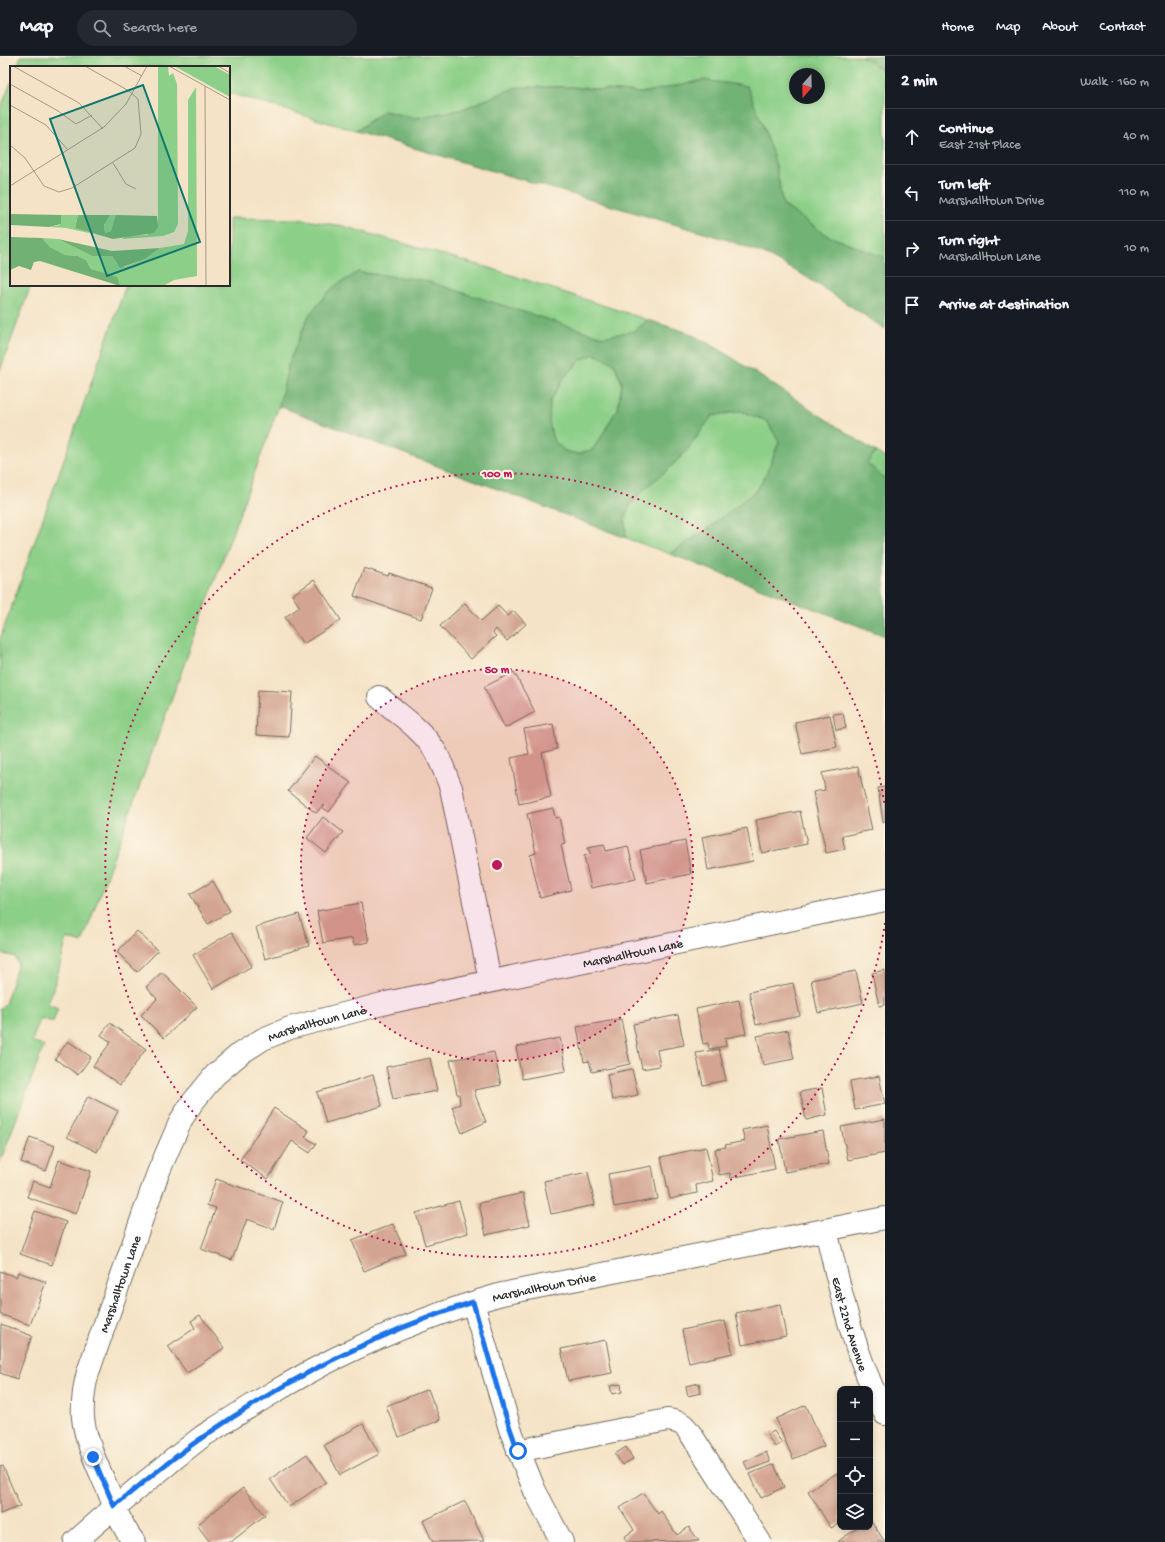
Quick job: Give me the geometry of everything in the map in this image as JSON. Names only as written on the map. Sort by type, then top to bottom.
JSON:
[{"type":"street","points":[[379,697],[427,740],[436,751],[445,772],[451,788],[490,980]]},
{"type":"street","name":"Marshalltown Lane","points":[[134,1542],[124,1528],[87,1439],[83,1418],[82,1400],[84,1385],[158,1173],[173,1135],[192,1103],[215,1075],[241,1053],[263,1039],[290,1028],[379,1004],[885,900]]},
{"type":"street","name":"Marshalltown Drive","points":[[75,1542],[114,1506],[203,1436],[291,1382],[335,1358],[372,1341],[453,1309],[502,1294],[885,1218]]},
{"type":"street","name":"East 22nd Avenue","points":[[826,1230],[850,1327],[862,1364],[885,1414]]},
{"type":"street","points":[[473,1302],[503,1408],[518,1451],[535,1491],[562,1542]]},
{"type":"street","points":[[518,1451],[667,1420],[678,1421],[684,1425],[760,1542]]},
{"type":"green space","points":[[21,56],[861,56],[885,72],[885,258],[826,235],[783,205],[775,162],[762,123],[704,80],[641,93],[572,87],[517,87],[460,110],[414,118],[384,111],[356,131],[230,93],[230,66],[17,66]]},
{"type":"green space","points":[[861,56],[885,56],[885,72]]},
{"type":"green space","points":[[704,80],[747,86],[762,123],[775,162],[783,205],[826,235],[885,258],[885,329],[805,276],[766,255],[728,240],[356,131],[384,111],[414,118],[460,110],[517,87],[572,87],[641,93]]},
{"type":"green space","points":[[10,85],[10,286],[31,286],[0,371],[0,110]]},
{"type":"green space","points":[[230,218],[299,219],[343,226],[493,269],[648,320],[634,331],[603,337],[523,312],[332,288],[309,315],[289,362],[279,406],[82,943],[67,938],[48,1004],[58,1008],[53,1022],[40,1018],[32,1042],[44,1046],[0,1162],[0,1008],[5,1004],[18,964],[15,957],[0,953],[0,639],[126,286],[230,286]]},
{"type":"green space","points":[[358,272],[423,280],[603,337],[634,331],[648,320],[689,333],[719,349],[876,452],[867,463],[885,479],[885,636],[670,554],[709,528],[757,490],[767,472],[779,442],[767,421],[741,411],[712,416],[681,457],[641,492],[630,506],[626,516],[626,538],[279,406],[289,362],[309,315],[332,288]],"holes":[[[594,354],[614,363],[622,383],[618,408],[592,450],[578,454],[565,451],[553,440],[549,422],[550,402],[563,379],[581,360]]]},
{"type":"green space","points":[[594,354],[614,363],[622,383],[618,408],[592,450],[578,454],[565,451],[553,440],[549,422],[550,402],[563,379],[581,360]]},
{"type":"green space","points":[[741,411],[767,421],[779,442],[767,472],[757,490],[709,528],[670,554],[626,538],[626,516],[630,506],[641,492],[681,457],[712,416]]},
{"type":"green space","points":[[876,452],[885,458],[885,479],[867,463]]},
{"type":"building","points":[[364,568],[388,576],[389,573],[432,588],[421,619],[354,596]]},
{"type":"building","points":[[314,580],[341,620],[303,644],[285,617],[300,607],[292,595]]},
{"type":"building","points":[[465,603],[481,621],[498,606],[508,616],[514,611],[526,624],[507,641],[496,629],[493,633],[496,636],[471,659],[440,626]]},
{"type":"building","points":[[514,672],[535,712],[505,728],[484,687]]},
{"type":"building","points":[[258,690],[292,692],[289,737],[256,735]]},
{"type":"building","points":[[843,713],[846,728],[836,730],[833,714]]},
{"type":"building","points":[[830,715],[837,747],[802,754],[795,722]]},
{"type":"building","points":[[553,724],[557,749],[542,753],[551,797],[519,804],[511,758],[529,754],[524,729]]},
{"type":"building","points":[[315,756],[351,783],[329,812],[323,808],[325,806],[323,805],[316,813],[288,791]]},
{"type":"building","points":[[858,766],[872,830],[842,836],[845,849],[826,853],[813,792],[825,790],[822,773]]},
{"type":"building","points":[[885,787],[885,821],[883,822],[878,788]]},
{"type":"building","points":[[553,808],[555,818],[559,817],[565,844],[561,845],[571,890],[540,898],[530,855],[536,853],[527,814]]},
{"type":"building","points":[[800,811],[807,844],[762,853],[756,820]]},
{"type":"building","points":[[323,817],[343,832],[326,853],[307,838]]},
{"type":"building","points":[[747,828],[753,861],[708,870],[702,837]]},
{"type":"building","points":[[685,841],[691,874],[647,883],[640,850]]},
{"type":"building","points":[[604,844],[606,851],[628,846],[636,879],[591,888],[584,856],[590,854],[588,847]]},
{"type":"building","points":[[213,881],[230,911],[208,924],[190,894]]},
{"type":"building","points":[[361,903],[369,942],[354,945],[352,938],[323,943],[317,911]]},
{"type":"building","points":[[299,914],[309,946],[265,959],[256,927]]},
{"type":"building","points":[[137,931],[158,951],[137,972],[117,952]]},
{"type":"building","points":[[232,932],[252,966],[213,989],[193,955]]},
{"type":"building","points":[[885,970],[885,1005],[879,1006],[872,973]]},
{"type":"building","points":[[856,971],[863,1003],[818,1013],[811,980]]},
{"type":"building","points":[[162,972],[197,1007],[164,1038],[141,1015],[157,999],[146,987]]},
{"type":"building","points":[[793,983],[800,1016],[756,1025],[749,992]]},
{"type":"building","points":[[739,1000],[746,1034],[725,1038],[726,1046],[709,1049],[708,1043],[703,1044],[696,1009]]},
{"type":"building","points":[[678,1015],[684,1045],[657,1050],[660,1066],[642,1069],[633,1024]]},
{"type":"building","points":[[621,1019],[630,1064],[592,1072],[589,1061],[584,1062],[577,1027]]},
{"type":"building","points":[[110,1023],[146,1049],[120,1085],[93,1066],[111,1042],[101,1035]]},
{"type":"building","points":[[788,1030],[794,1059],[763,1065],[757,1036]]},
{"type":"building","points":[[560,1038],[566,1071],[522,1079],[516,1047]]},
{"type":"building","points":[[68,1041],[91,1057],[78,1075],[55,1059]]},
{"type":"building","points":[[719,1049],[726,1080],[703,1085],[696,1053]]},
{"type":"building","points":[[494,1052],[501,1085],[474,1090],[486,1122],[462,1133],[452,1107],[460,1104],[459,1094],[457,1094],[450,1060]]},
{"type":"building","points":[[430,1058],[437,1091],[393,1099],[386,1067]]},
{"type":"building","points":[[632,1069],[638,1095],[612,1100],[607,1074]]},
{"type":"building","points":[[373,1075],[382,1106],[326,1123],[317,1092]]},
{"type":"building","points":[[879,1076],[885,1104],[855,1110],[850,1081]]},
{"type":"building","points":[[822,1088],[827,1115],[806,1120],[800,1092]]},
{"type":"building","points":[[88,1096],[118,1111],[97,1152],[67,1137]]},
{"type":"building","points":[[274,1108],[309,1131],[305,1137],[316,1144],[310,1153],[292,1141],[268,1179],[240,1160]]},
{"type":"building","points":[[885,1119],[885,1153],[848,1160],[841,1127]]},
{"type":"building","points":[[767,1125],[775,1169],[730,1178],[730,1173],[719,1175],[715,1149],[726,1147],[725,1145],[745,1141],[742,1130]]},
{"type":"building","points":[[823,1131],[829,1164],[785,1172],[779,1139]]},
{"type":"building","points":[[30,1137],[55,1146],[46,1171],[21,1162]]},
{"type":"building","points":[[706,1147],[713,1181],[696,1185],[697,1193],[670,1199],[661,1157]]},
{"type":"building","points":[[59,1160],[91,1171],[76,1214],[27,1197],[33,1181],[50,1187]]},
{"type":"building","points":[[652,1166],[658,1199],[614,1207],[608,1174]]},
{"type":"building","points":[[588,1172],[595,1205],[551,1214],[544,1181]]},
{"type":"building","points":[[216,1179],[283,1202],[274,1229],[247,1219],[232,1260],[201,1249],[216,1208],[207,1205]]},
{"type":"building","points":[[523,1193],[530,1225],[486,1235],[479,1203]]},
{"type":"building","points":[[459,1201],[468,1233],[425,1245],[416,1213]]},
{"type":"building","points":[[35,1211],[66,1222],[52,1265],[20,1254]]},
{"type":"building","points":[[393,1224],[406,1254],[364,1271],[352,1240]]},
{"type":"building","points":[[0,1271],[16,1277],[18,1272],[46,1282],[30,1325],[0,1314]]},
{"type":"building","points":[[780,1304],[786,1336],[742,1345],[736,1313]]},
{"type":"building","points":[[200,1315],[224,1348],[187,1373],[168,1346],[195,1328],[191,1321]]},
{"type":"building","points":[[725,1321],[733,1353],[689,1363],[682,1330]]},
{"type":"building","points":[[1,1324],[32,1336],[17,1379],[0,1373]]},
{"type":"building","points":[[606,1340],[612,1373],[568,1381],[561,1349]]},
{"type":"building","points":[[699,1383],[701,1393],[688,1396],[686,1386]]},
{"type":"building","points":[[621,1384],[622,1392],[612,1394],[610,1386]]},
{"type":"building","points":[[428,1389],[440,1420],[399,1437],[386,1406]]},
{"type":"building","points":[[806,1405],[824,1446],[793,1459],[776,1419]]},
{"type":"building","points":[[363,1424],[379,1454],[340,1475],[324,1445]]},
{"type":"building","points":[[774,1431],[782,1443],[775,1447],[767,1435]]},
{"type":"building","points":[[626,1447],[633,1459],[622,1465],[615,1454]]},
{"type":"building","points":[[766,1452],[770,1462],[748,1470],[744,1462]]},
{"type":"building","points":[[307,1454],[326,1482],[289,1507],[270,1479]]},
{"type":"building","points":[[774,1464],[784,1487],[761,1498],[750,1474]]},
{"type":"building","points":[[3,1466],[20,1506],[0,1514],[0,1467]]},
{"type":"building","points":[[837,1473],[837,1525],[831,1528],[808,1491]]},
{"type":"building","points":[[243,1488],[265,1515],[231,1542],[210,1542],[197,1525]]},
{"type":"building","points":[[643,1493],[658,1514],[661,1511],[677,1535],[689,1527],[699,1541],[627,1542],[624,1537],[634,1530],[620,1508]]},
{"type":"building","points":[[465,1501],[484,1541],[433,1542],[423,1521]]},
{"type":"building","points":[[873,1524],[885,1542],[837,1542],[855,1530],[873,1530]]},
{"type":"route","points":[[93,1457],[114,1506],[203,1436],[291,1382],[335,1358],[372,1341],[473,1302],[503,1408],[518,1451]]}]
